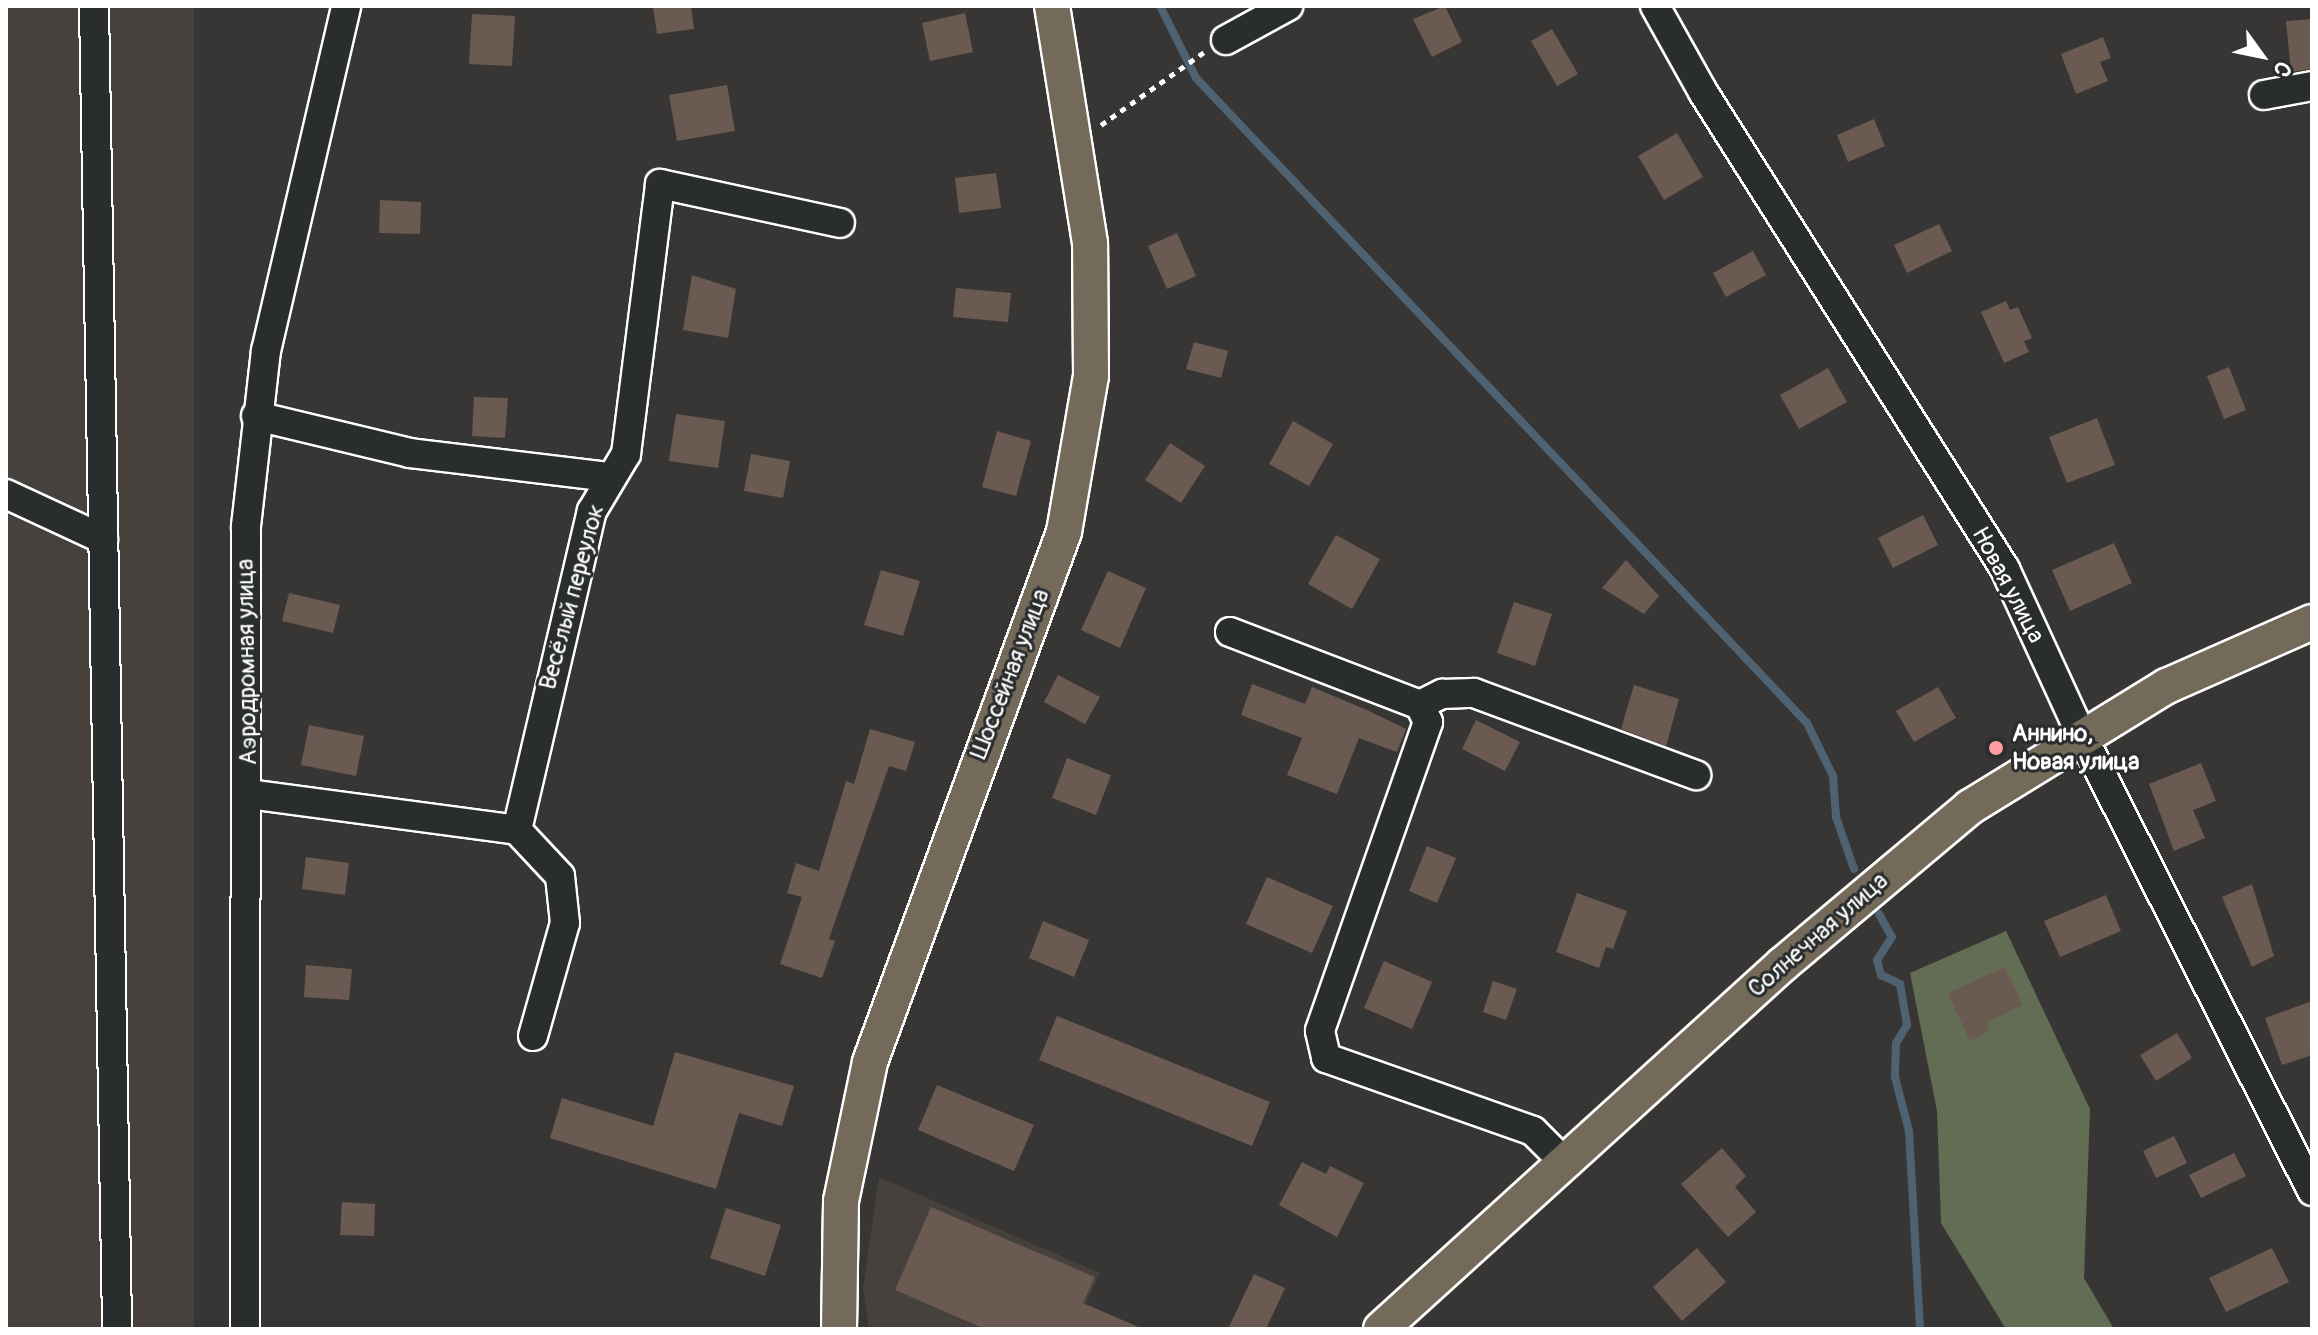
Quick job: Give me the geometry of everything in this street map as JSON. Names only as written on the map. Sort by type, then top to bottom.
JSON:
[{"type":"main road","name":"Шоссейная улица","points":[[839,1329],[841,1201],[870,1062],[1064,532],[1091,376],[1090,243],[1077,145],[1052,6]]},
{"type":"main road","name":"Солнечная улица","points":[[1381,1329],[1563,1161],[1970,807],[2081,734],[2167,686],[2312,622]]},
{"type":"street","points":[[94,6],[117,1329]]},
{"type":"street","name":"Аэродромная улица","points":[[245,1329],[246,526],[256,416],[346,6]]},
{"type":"street","points":[[1226,40],[1288,6]]},
{"type":"street","name":"Новая улица","points":[[1655,6],[1703,92],[2005,569],[2081,734],[2312,1191]]},
{"type":"street","points":[[2264,95],[2312,86]]},
{"type":"street","name":"Весёлый переулок","points":[[517,830],[580,555],[609,477],[626,454],[660,184],[840,223]]},
{"type":"street","points":[[256,416],[410,453],[609,477]]},
{"type":"street","points":[[6,494],[103,539]]},
{"type":"street","points":[[1230,632],[1420,705],[1428,722],[1424,743],[1320,1031],[1326,1058],[1533,1131],[1563,1161]]},
{"type":"street","points":[[1420,705],[1442,694],[1474,693],[1696,775]]},
{"type":"street","points":[[248,794],[517,830],[560,876],[565,923],[533,1036]]},
{"type":"path","points":[[1077,145],[1176,67],[1193,58]]},
{"type":"shaded area","points":[[6,6],[194,6],[194,1329],[6,1329]]},
{"type":"shaded area","points":[[879,1177],[1100,1273],[1075,1329],[869,1329],[863,1288]]},
{"type":"green space","points":[[2006,931],[2090,1109],[2084,1278],[2114,1329],[2006,1329],[1941,1223],[1937,1111],[1910,973]]},
{"type":"building","points":[[653,6],[691,6],[694,29],[657,34]]},
{"type":"building","points":[[1445,6],[1462,42],[1432,57],[1413,19]]},
{"type":"building","points":[[965,13],[973,52],[930,61],[922,23]]},
{"type":"building","points":[[472,14],[515,16],[512,66],[469,64]]},
{"type":"building","points":[[2312,19],[2312,69],[2291,72],[2286,21]]},
{"type":"building","points":[[1552,29],[1578,74],[1557,86],[1531,41]]},
{"type":"building","points":[[2103,37],[2111,58],[2100,62],[2108,81],[2076,94],[2061,54]]},
{"type":"building","points":[[727,85],[735,131],[677,141],[669,95]]},
{"type":"building","points":[[1874,119],[1885,146],[1848,162],[1837,135]]},
{"type":"building","points":[[1677,133],[1703,177],[1664,200],[1638,156]]},
{"type":"building","points":[[996,173],[1001,208],[959,213],[955,178]]},
{"type":"building","points":[[380,200],[421,202],[420,234],[379,233]]},
{"type":"building","points":[[1939,224],[1952,251],[1907,273],[1894,245]]},
{"type":"building","points":[[1177,233],[1196,276],[1167,289],[1148,246]]},
{"type":"building","points":[[1753,251],[1766,275],[1726,297],[1713,273]]},
{"type":"building","points":[[692,275],[736,289],[728,338],[683,330]]},
{"type":"building","points":[[956,288],[1011,293],[1008,322],[953,317]]},
{"type":"building","points":[[2006,301],[2010,310],[2018,307],[2032,338],[2024,341],[2029,352],[2004,363],[1981,312]]},
{"type":"building","points":[[1194,342],[1228,351],[1221,378],[1186,369]]},
{"type":"building","points":[[2229,367],[2246,410],[2224,419],[2207,376]]},
{"type":"building","points":[[1828,368],[1847,402],[1799,429],[1780,395]]},
{"type":"building","points":[[474,397],[508,398],[505,438],[472,436]]},
{"type":"building","points":[[676,414],[725,421],[718,468],[669,461]]},
{"type":"building","points":[[2097,418],[2115,465],[2067,483],[2049,437]]},
{"type":"building","points":[[1293,421],[1333,444],[1309,486],[1269,464]]},
{"type":"building","points":[[997,431],[1031,441],[1016,496],[982,487]]},
{"type":"building","points":[[1170,443],[1205,466],[1181,503],[1145,480]]},
{"type":"building","points":[[751,454],[790,461],[783,498],[744,491]]},
{"type":"building","points":[[1923,515],[1938,545],[1893,568],[1878,538]]},
{"type":"building","points":[[1336,535],[1380,559],[1352,609],[1308,584]]},
{"type":"building","points":[[2114,543],[2132,583],[2070,611],[2052,570]]},
{"type":"building","points":[[1626,560],[1659,596],[1644,614],[1602,588]]},
{"type":"building","points":[[881,570],[920,581],[903,636],[864,625]]},
{"type":"building","points":[[1108,571],[1146,588],[1120,648],[1081,630]]},
{"type":"building","points":[[289,593],[340,605],[333,633],[282,621]]},
{"type":"building","points":[[1514,602],[1552,614],[1535,666],[1497,653]]},
{"type":"building","points":[[1058,675],[1100,697],[1085,724],[1044,702]]},
{"type":"building","points":[[1252,684],[1305,704],[1312,687],[1406,729],[1397,752],[1359,738],[1337,794],[1287,775],[1302,738],[1241,715]]},
{"type":"building","points":[[1634,685],[1679,699],[1666,746],[1621,729]]},
{"type":"building","points":[[1938,687],[1956,718],[1914,742],[1896,711]]},
{"type":"building","points":[[1476,720],[1520,742],[1505,771],[1462,749]]},
{"type":"building","points":[[309,725],[364,736],[356,776],[301,765]]},
{"type":"building","points":[[870,729],[915,742],[906,771],[889,766],[829,939],[835,941],[822,978],[780,964],[802,897],[787,893],[796,863],[819,871],[846,781],[854,784]]},
{"type":"building","points":[[1067,758],[1111,775],[1096,815],[1052,798]]},
{"type":"building","points":[[2201,763],[2216,801],[2193,810],[2205,838],[2174,851],[2149,784]]},
{"type":"building","points":[[1427,846],[1456,858],[1437,903],[1409,891]]},
{"type":"building","points":[[306,857],[349,863],[345,895],[302,889]]},
{"type":"building","points":[[1267,877],[1333,906],[1312,953],[1246,924]]},
{"type":"building","points":[[2252,884],[2274,956],[2252,967],[2222,897]]},
{"type":"building","points":[[1577,893],[1627,911],[1613,949],[1606,947],[1599,968],[1556,952]]},
{"type":"building","points":[[2106,895],[2121,931],[2060,957],[2044,921]]},
{"type":"building","points":[[1043,921],[1089,940],[1074,977],[1029,958]]},
{"type":"building","points":[[1384,961],[1432,982],[1412,1029],[1364,1008]]},
{"type":"building","points":[[306,965],[352,969],[349,1000],[304,997]]},
{"type":"building","points":[[2005,967],[2023,1005],[1986,1022],[1990,1031],[1970,1041],[1948,993]]},
{"type":"building","points":[[1493,981],[1517,989],[1506,1020],[1483,1012]]},
{"type":"building","points":[[2312,1001],[2312,1055],[2282,1065],[2265,1018]]},
{"type":"building","points":[[1057,1016],[1270,1102],[1252,1146],[1039,1060]]},
{"type":"building","points":[[2177,1033],[2192,1058],[2156,1081],[2140,1055]]},
{"type":"building","points":[[675,1052],[794,1086],[782,1126],[739,1113],[716,1189],[550,1138],[562,1098],[653,1126]]},
{"type":"building","points":[[937,1085],[1034,1125],[1014,1171],[918,1130]]},
{"type":"building","points":[[2174,1136],[2187,1163],[2156,1178],[2143,1151]]},
{"type":"building","points":[[1722,1148],[1746,1176],[1735,1187],[1756,1212],[1728,1237],[1681,1184]]},
{"type":"building","points":[[2234,1153],[2246,1176],[2201,1198],[2189,1175]]},
{"type":"building","points":[[1302,1162],[1326,1174],[1330,1166],[1364,1183],[1337,1237],[1279,1205]]},
{"type":"building","points":[[342,1202],[375,1204],[374,1236],[340,1235]]},
{"type":"building","points":[[931,1207],[1095,1277],[1083,1303],[1143,1329],[985,1329],[895,1290]]},
{"type":"building","points":[[726,1208],[781,1225],[765,1276],[710,1258]]},
{"type":"building","points":[[1697,1248],[1726,1282],[1682,1321],[1653,1287]]},
{"type":"building","points":[[2272,1248],[2289,1282],[2226,1312],[2209,1278]]},
{"type":"building","points":[[1254,1274],[1285,1288],[1266,1329],[1228,1329]]},
{"type":"waterway","points":[[1160,6],[1196,78],[1807,723],[1833,776],[1836,817],[1854,869]]},
{"type":"waterway","points":[[1879,914],[1892,937],[1877,960],[1881,975],[1900,984],[1907,1025],[1896,1043],[1895,1077],[1909,1131],[1920,1329]]},
{"type":"place","name":"Аннино, Новая улица","points":[[1996,748]]}]
